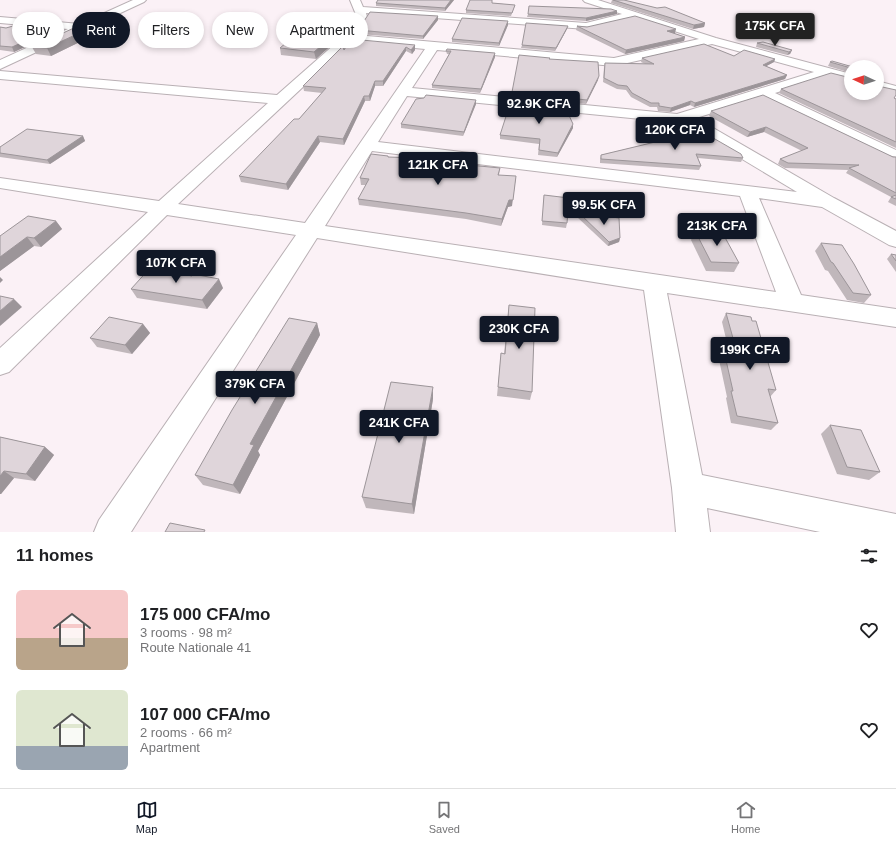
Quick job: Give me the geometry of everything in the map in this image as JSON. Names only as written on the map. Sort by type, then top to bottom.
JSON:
[{"type":"street","points":[[114,12],[141,0]]},
{"type":"street","points":[[588,0],[712,40],[844,76]]},
{"type":"street","points":[[357,5],[586,26],[634,15]]},
{"type":"street","points":[[0,20],[72,27]]},
{"type":"street","points":[[0,65],[72,31]]},
{"type":"street","points":[[368,40],[614,62],[712,40]]},
{"type":"street","points":[[111,532],[433,46]]},
{"type":"street","points":[[0,364],[163,208],[337,48]]},
{"type":"street","points":[[403,91],[679,119],[828,72]]},
{"type":"street","points":[[0,75],[280,100]]},
{"type":"street","points":[[884,87],[896,90]]},
{"type":"street","points":[[763,93],[896,156]]},
{"type":"street","points":[[684,117],[827,202],[896,240]]},
{"type":"street","points":[[368,146],[748,191],[827,202]]},
{"type":"street","points":[[0,183],[793,304],[896,318]]},
{"type":"street","points":[[748,191],[793,304]]},
{"type":"street","points":[[654,283],[694,532]]},
{"type":"street","points":[[688,488],[896,531]]},
{"type":"building","points":[[378,0],[451,0],[445,8],[376,3]]},
{"type":"building","points":[[470,0],[492,0],[492,3],[515,5],[512,13],[466,10]]},
{"type":"building","points":[[613,0],[624,0],[657,8],[665,7],[705,23],[694,25]]},
{"type":"building","points":[[529,6],[611,9],[617,11],[586,18],[528,14]]},
{"type":"building","points":[[370,12],[438,16],[423,36],[368,31],[368,15]]},
{"type":"building","points":[[635,16],[676,29],[667,31],[685,37],[626,50],[577,26],[587,27]]},
{"type":"building","points":[[462,18],[508,21],[499,43],[452,39]]},
{"type":"building","points":[[526,23],[568,26],[556,48],[522,45]]},
{"type":"building","points":[[12,26],[12,47],[0,46],[0,27],[6,28]]},
{"type":"building","points":[[72,29],[72,36],[64,40],[64,33]]},
{"type":"building","points":[[368,41],[415,45],[411,50],[406,47],[383,81],[375,81],[369,96],[364,96],[343,139],[318,136],[286,184],[239,176],[294,119],[299,119],[326,88],[303,86],[341,48],[344,48],[344,50],[345,48],[368,48]]},
{"type":"building","points":[[763,42],[792,50],[789,52],[757,43]]},
{"type":"building","points":[[704,44],[734,56],[744,50],[775,59],[763,65],[787,75],[695,103],[691,101],[671,108],[659,106],[659,103],[651,103],[632,93],[627,86],[618,85],[604,78],[605,63],[654,64],[642,58]]},
{"type":"building","points":[[280,48],[319,48],[314,52]]},
{"type":"building","points":[[447,49],[495,53],[481,89],[432,85],[451,51],[446,51]]},
{"type":"building","points":[[519,55],[550,58],[549,59],[598,62],[599,76],[587,100],[512,92]]},
{"type":"building","points":[[832,61],[844,64],[844,66],[830,62]]},
{"type":"building","points":[[831,73],[844,76],[844,100],[884,100],[884,87],[896,90],[896,95],[894,98],[896,99],[896,142],[781,89]]},
{"type":"building","points":[[426,95],[476,100],[464,132],[401,124],[416,99],[424,98]]},
{"type":"building","points":[[763,95],[893,157],[896,157],[896,193],[849,168],[859,165],[788,163],[780,159],[808,148],[766,127],[750,132],[711,111]]},
{"type":"building","points":[[510,104],[566,109],[573,124],[558,153],[539,150],[540,139],[500,135]]},
{"type":"building","points":[[27,129],[83,136],[47,160],[0,153],[0,147]]},
{"type":"building","points":[[701,131],[741,154],[743,158],[696,154],[701,166],[601,159],[601,155]]},
{"type":"building","points":[[371,154],[500,168],[498,175],[516,176],[513,200],[509,200],[502,219],[358,199],[369,179],[360,178]]},
{"type":"building","points":[[544,195],[569,198],[567,223],[542,221]]},
{"type":"building","points":[[578,212],[619,218],[620,238],[609,242]]},
{"type":"building","points":[[28,216],[56,221],[34,238],[27,237],[0,257],[0,236]]},
{"type":"building","points":[[695,231],[722,232],[739,263],[711,262]]},
{"type":"building","points":[[821,243],[842,245],[871,295],[853,293],[831,262]]},
{"type":"building","points":[[891,254],[896,255],[896,261]]},
{"type":"building","points":[[150,268],[192,276],[193,274],[219,279],[202,300],[131,289]]},
{"type":"building","points":[[0,296],[14,299],[0,311]]},
{"type":"building","points":[[509,305],[535,308],[532,392],[498,387],[501,353],[505,354]]},
{"type":"building","points":[[726,313],[751,317],[752,321],[756,321],[776,390],[768,389],[778,423],[737,416],[723,347],[736,349]]},
{"type":"building","points":[[109,317],[143,324],[125,345],[90,338]]},
{"type":"building","points":[[289,318],[317,323],[250,444],[254,445],[233,485],[195,475],[232,410]]},
{"type":"building","points":[[391,382],[433,387],[412,504],[362,497]]},
{"type":"building","points":[[830,425],[861,430],[880,472],[847,467]]},
{"type":"building","points":[[0,437],[45,447],[26,474],[4,471],[0,476]]},
{"type":"building","points":[[170,523],[205,530],[204,532],[165,532]]}]
